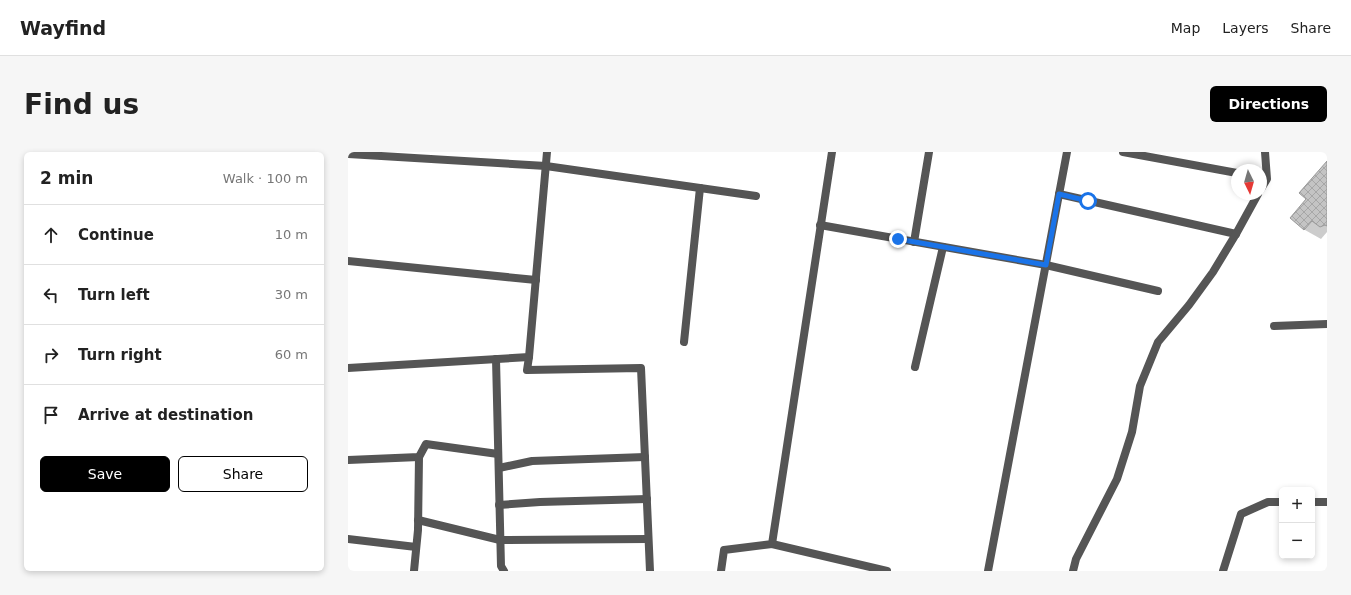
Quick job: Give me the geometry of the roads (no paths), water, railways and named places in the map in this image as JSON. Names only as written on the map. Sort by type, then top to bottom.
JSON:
[{"type":"street","points":[[547,152],[527,370],[641,368],[650,571]]},
{"type":"street","points":[[772,544],[832,152]]},
{"type":"street","points":[[914,242],[929,152]]},
{"type":"street","points":[[988,571],[1067,152]]},
{"type":"street","points":[[1123,152],[1231,172]]},
{"type":"street","points":[[1264,152],[1264,164]]},
{"type":"street","points":[[348,154],[403,155],[546,166],[756,196]]},
{"type":"street","points":[[684,342],[700,188]]},
{"type":"street","points":[[1059,194],[1236,234]]},
{"type":"street","points":[[1073,571],[1076,559],[1117,479],[1132,432],[1140,386],[1158,342],[1189,305],[1213,272],[1255,200]]},
{"type":"street","points":[[820,225],[1046,265],[1158,290]]},
{"type":"street","points":[[915,367],[943,247]]},
{"type":"street","points":[[348,261],[536,280]]},
{"type":"street","points":[[1274,326],[1327,324]]},
{"type":"street","points":[[348,368],[529,357]]},
{"type":"street","points":[[496,359],[500,540],[501,566],[504,571]]},
{"type":"street","points":[[414,571],[418,520],[419,457],[426,444],[498,454]]},
{"type":"street","points":[[348,460],[419,457]]},
{"type":"street","points":[[498,468],[532,461],[645,457]]},
{"type":"street","points":[[499,505],[540,502],[646,500]]},
{"type":"street","points":[[1223,571],[1241,514],[1268,502],[1279,502]]},
{"type":"street","points":[[1315,502],[1327,502]]},
{"type":"street","points":[[418,520],[500,540],[648,539]]},
{"type":"street","points":[[348,539],[416,546]]},
{"type":"street","points":[[721,571],[724,550],[772,544],[886,571]]}]
